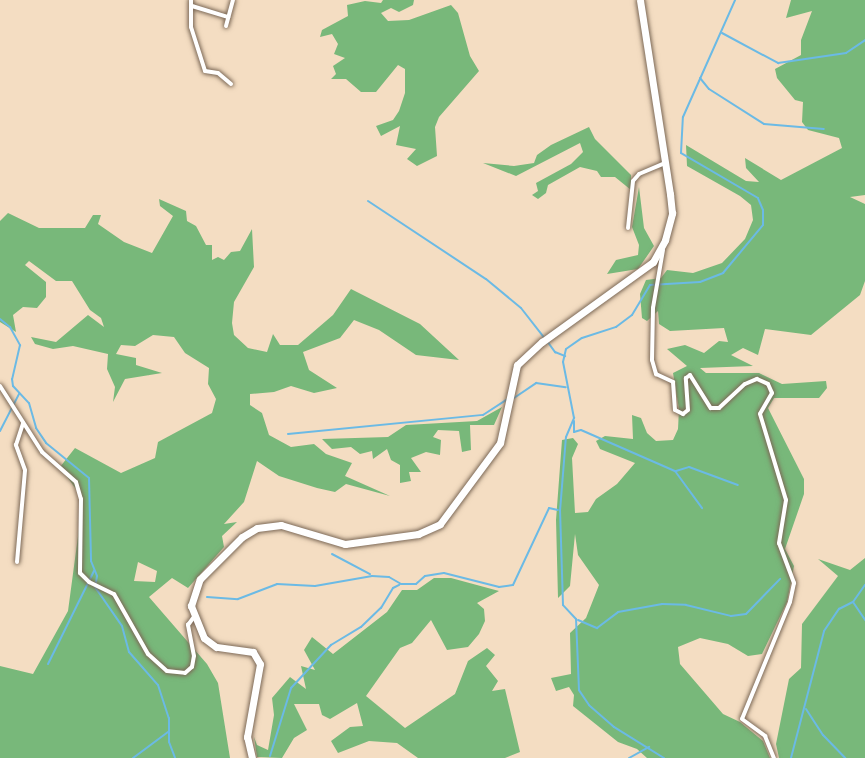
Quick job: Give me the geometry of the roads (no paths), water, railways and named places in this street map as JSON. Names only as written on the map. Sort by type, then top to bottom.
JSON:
[{"type":"main road","points":[[252,758],[247,737],[260,664],[248,650],[212,645],[193,618],[192,595],[200,579],[242,537],[257,528],[294,527],[345,544],[418,534],[440,524],[494,456],[508,412],[517,365],[553,333],[653,262],[665,240],[672,213],[640,0]]},
{"type":"street","points":[[226,26],[233,0]]},
{"type":"street","points":[[228,17],[191,3],[191,27],[205,71],[218,73],[231,84]]},
{"type":"street","points":[[628,228],[633,181],[639,174],[665,163]]},
{"type":"street","points":[[665,240],[656,287],[652,360],[656,374],[673,382],[675,410],[679,414],[688,410],[686,378],[690,375],[711,408],[719,408],[745,384],[757,379],[768,384],[772,393],[760,414],[786,500],[779,543],[794,583],[790,602],[742,719],[765,736],[774,758]]},
{"type":"street","points":[[0,386],[42,452],[72,478],[79,489],[80,573],[89,582],[114,594],[148,654],[167,671],[185,673],[192,667],[194,656],[188,625],[193,618]]},
{"type":"street","points":[[17,562],[25,470],[16,445],[23,423]]},
{"type":"waterway","points":[[664,758],[614,727],[589,705],[579,690],[576,619],[563,605],[560,511],[566,437],[574,418],[563,362],[566,349],[582,338],[616,327],[632,315],[650,285],[700,282],[723,273],[763,225],[763,210],[758,198],[681,153],[683,117],[735,0]]},
{"type":"waterway","points":[[722,33],[778,63],[846,53],[865,40]]},
{"type":"waterway","points":[[700,78],[709,89],[764,124],[824,129]]},
{"type":"waterway","points":[[368,201],[486,279],[521,308],[543,336]]},
{"type":"waterway","points":[[0,319],[10,327],[20,345],[13,386],[29,403],[36,428],[46,443],[89,478],[91,561],[97,576],[95,587],[122,626],[129,652],[158,685],[169,718],[169,742],[175,758]]},
{"type":"waterway","points":[[547,341],[555,352],[565,356]]},
{"type":"waterway","points":[[514,398],[536,383],[566,387]]},
{"type":"waterway","points":[[0,431],[19,394]]},
{"type":"waterway","points":[[288,434],[483,415],[508,399]]},
{"type":"waterway","points":[[574,421],[574,432],[581,430],[675,471],[702,508]]},
{"type":"waterway","points":[[676,471],[689,467],[738,485]]},
{"type":"waterway","points":[[207,597],[238,599],[277,584],[315,586],[372,576],[389,577],[401,584],[416,584],[425,576],[444,573],[499,587],[513,585],[549,508],[558,510]]},
{"type":"waterway","points":[[332,554],[370,574]]},
{"type":"waterway","points":[[48,664],[94,571]]},
{"type":"waterway","points":[[578,620],[597,628],[618,612],[662,604],[686,605],[731,616],[746,614],[780,579]]},
{"type":"waterway","points":[[270,756],[291,688],[331,645],[361,627],[381,608],[393,588],[399,585]]},
{"type":"waterway","points":[[791,758],[824,631],[839,609],[853,602],[865,585]]},
{"type":"waterway","points":[[853,602],[865,620]]},
{"type":"waterway","points":[[806,709],[823,735],[845,758]]},
{"type":"waterway","points":[[133,758],[168,732]]},
{"type":"waterway","points":[[629,758],[649,747]]}]
